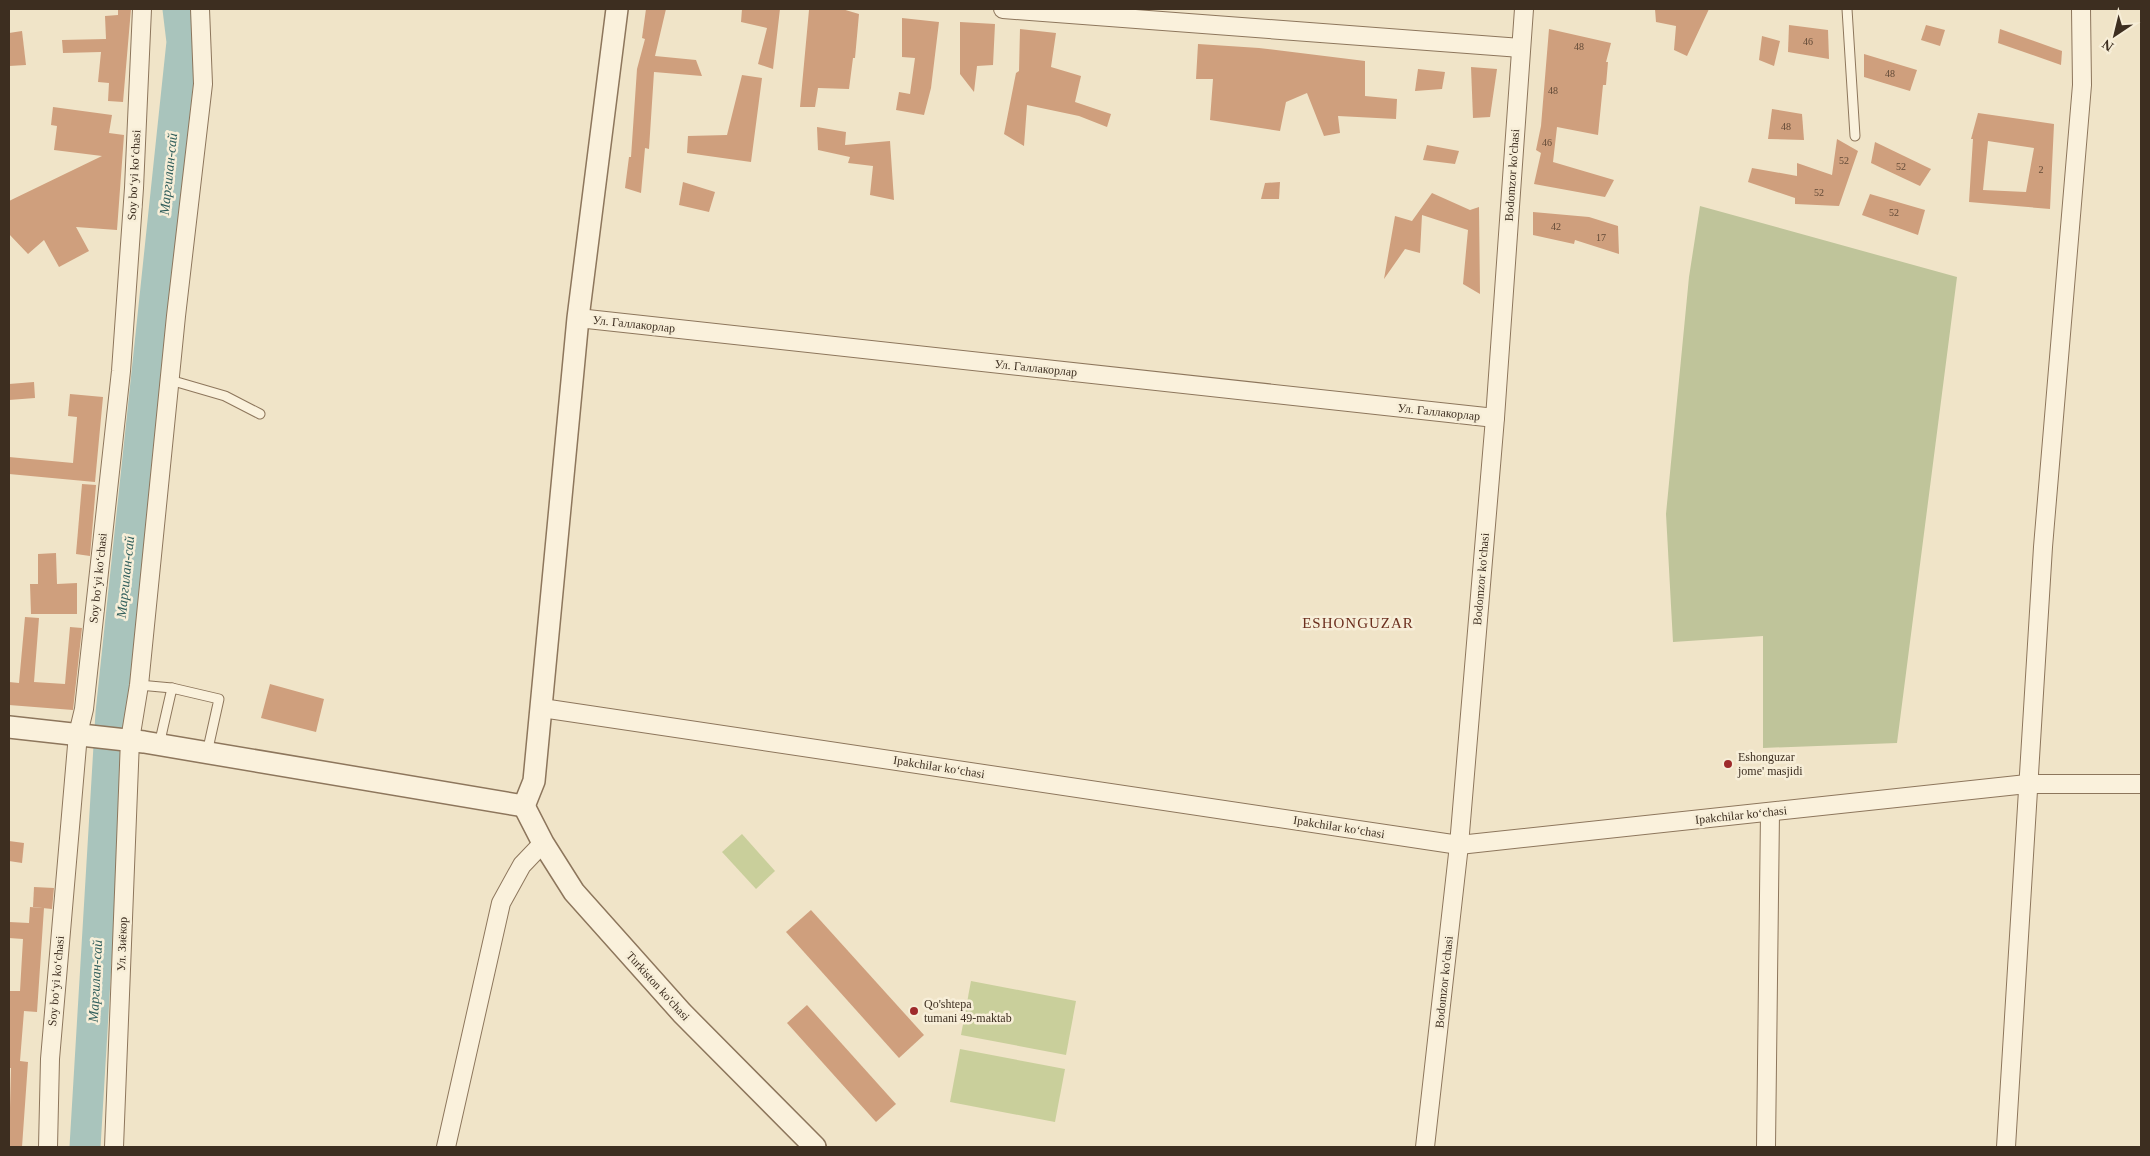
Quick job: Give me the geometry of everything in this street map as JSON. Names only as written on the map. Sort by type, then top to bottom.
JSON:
[{"type":"street","name":"Soy boʻyi koʻchasi","points":[[48,1147],[50,1059],[78,734],[84,709],[121,371],[134,188],[142,9]]},
{"type":"street","name":"Ул. Зиёкор","points":[[114,1147],[144,742],[139,685],[203,84],[200,9]]},
{"type":"street","points":[[9,727],[144,742],[524,806],[534,781],[578,318],[617,9]]},
{"type":"street","points":[[1003,9],[1521,48]]},
{"type":"street","name":"Bodomzor ko'chasi","points":[[1425,1147],[1459,845],[1495,418],[1524,9]]},
{"type":"street","points":[[2006,1147],[2043,547],[2082,84],[2081,9]]},
{"type":"street","name":"Ул. Галлакорлар","points":[[578,318],[1495,418]]},
{"type":"street","name":"Ipakchilar koʻchasi","points":[[542,708],[1459,845],[2027,784],[2141,784]]},
{"type":"street","name":"Turkiston ko'chasi","points":[[524,806],[543,843],[574,892],[682,1013],[812,1146]]},
{"type":"street","points":[[1766,1147],[1770,812]]},
{"type":"street","points":[[446,1147],[501,903],[522,865],[543,843]]},
{"type":"lane","points":[[1847,9],[1855,136]]},
{"type":"lane","points":[[170,380],[225,396],[260,414]]},
{"type":"lane","points":[[139,685],[172,688],[219,699],[207,753]]},
{"type":"lane","points":[[144,742],[172,688]]},
{"type":"green space","points":[[1700,206],[1957,277],[1897,743],[1763,748],[1763,636],[1673,642],[1666,514],[1689,277]]},
{"type":"green space","points":[[742,834],[775,871],[756,889],[722,852]]},
{"type":"green space","points":[[971,981],[1076,1001],[1066,1055],[961,1035]]},
{"type":"green space","points":[[960,1049],[1065,1069],[1055,1122],[950,1102]]},
{"type":"building","points":[[118,9],[131,9],[123,102],[108,101],[109,83],[98,82],[101,52],[63,53],[62,40],[106,39],[105,16],[118,15]]},
{"type":"building","points":[[646,9],[666,9],[655,56],[696,60],[702,76],[654,72],[649,149],[645,148],[641,193],[625,188],[629,157],[631,157],[637,69],[645,39],[642,38]]},
{"type":"building","points":[[742,9],[780,9],[773,69],[758,64],[767,28],[741,22]]},
{"type":"building","points":[[842,9],[859,14],[855,58],[853,58],[849,89],[818,88],[815,107],[800,107],[809,10]]},
{"type":"building","points":[[1655,9],[1709,9],[1687,56],[1674,50],[1676,26],[1656,22]]},
{"type":"building","points":[[902,18],[939,22],[931,88],[924,115],[896,110],[899,92],[910,94],[915,58],[902,57]]},
{"type":"building","points":[[960,22],[995,24],[993,65],[977,66],[974,92],[960,74]]},
{"type":"building","points":[[1789,25],[1828,30],[1829,59],[1788,52]]},
{"type":"building","points":[[1926,25],[1945,30],[1940,46],[1921,40]]},
{"type":"building","points":[[1020,29],[1056,33],[1051,67],[1081,76],[1075,102],[1111,114],[1107,127],[1079,116],[1027,105],[1024,146],[1004,134],[1016,73],[1019,71]]},
{"type":"building","points":[[1549,29],[1611,43],[1606,62],[1608,62],[1606,85],[1603,85],[1598,135],[1557,127],[1553,162],[1614,180],[1605,197],[1534,184],[1541,153],[1536,150],[1541,126]]},
{"type":"building","points":[[2000,29],[2062,51],[2061,65],[1998,43]]},
{"type":"building","points":[[22,31],[26,65],[9,66],[9,33]]},
{"type":"building","points":[[1762,36],[1780,41],[1774,66],[1759,60]]},
{"type":"building","points":[[1198,44],[1259,48],[1365,61],[1365,96],[1397,99],[1396,119],[1338,116],[1340,133],[1324,136],[1307,93],[1286,102],[1280,131],[1210,120],[1213,79],[1196,79]]},
{"type":"building","points":[[1864,54],[1917,70],[1910,91],[1864,77]]},
{"type":"building","points":[[1471,67],[1497,69],[1490,117],[1473,118]]},
{"type":"building","points":[[1418,69],[1445,72],[1442,89],[1415,91]]},
{"type":"building","points":[[742,75],[762,78],[751,162],[687,153],[688,136],[727,135]]},
{"type":"building","points":[[53,107],[112,115],[109,133],[124,135],[117,230],[76,227],[89,251],[59,267],[44,240],[28,254],[9,234],[9,201],[102,156],[54,150],[57,126],[51,125]]},
{"type":"building","points":[[1772,109],[1802,114],[1804,140],[1768,139]]},
{"type":"building","points":[[1978,113],[2054,124],[2050,209],[1969,202],[1973,139],[1971,139]],"holes":[[[1988,141],[2034,148],[2026,192],[1983,190]]]},
{"type":"building","points":[[817,127],[846,132],[845,145],[890,141],[894,200],[870,195],[873,166],[848,163],[850,157],[818,150]]},
{"type":"building","points":[[1837,139],[1858,151],[1839,206],[1795,204],[1795,198],[1748,182],[1752,168],[1797,176],[1797,163],[1832,175]]},
{"type":"building","points":[[1875,142],[1931,169],[1920,186],[1871,163]]},
{"type":"building","points":[[1427,145],[1459,151],[1455,164],[1423,160]]},
{"type":"building","points":[[683,182],[715,192],[709,212],[679,205]]},
{"type":"building","points":[[1280,182],[1279,199],[1261,199],[1265,183]]},
{"type":"building","points":[[1432,193],[1470,210],[1479,207],[1480,294],[1463,284],[1468,230],[1422,215],[1420,253],[1405,249],[1384,279],[1395,216],[1412,221]]},
{"type":"building","points":[[1870,194],[1925,210],[1918,235],[1862,215]]},
{"type":"building","points":[[1533,212],[1589,217],[1618,226],[1619,254],[1575,240],[1574,244],[1533,235]]},
{"type":"building","points":[[34,382],[35,398],[9,400],[9,384]]},
{"type":"building","points":[[70,394],[103,397],[95,482],[9,474],[9,457],[73,463],[77,417],[68,416]]},
{"type":"building","points":[[82,484],[96,485],[90,556],[76,554]]},
{"type":"building","points":[[56,553],[57,584],[77,583],[77,614],[31,614],[30,584],[38,584],[38,554]]},
{"type":"building","points":[[25,617],[39,618],[34,682],[65,684],[70,627],[82,628],[73,710],[9,705],[9,682],[19,683]]},
{"type":"building","points":[[270,684],[324,699],[316,732],[261,718]]},
{"type":"building","points":[[9,841],[24,843],[22,863],[9,861]]},
{"type":"building","points":[[34,887],[54,888],[52,909],[33,907]]},
{"type":"building","points":[[30,907],[44,908],[37,1012],[24,1011],[20,1061],[28,1062],[22,1147],[9,1147],[11,1068],[9,1068],[9,991],[20,991],[23,939],[9,938],[9,922],[29,923]]},
{"type":"building","points":[[811,910],[924,1035],[899,1058],[786,932]]},
{"type":"building","points":[[807,1005],[896,1104],[876,1122],[787,1023]]},
{"type":"waterway","name":"Маргилан-сай","points":[[85,1147],[111,713],[182,42],[178,9]]},
{"type":"place","name":"Eshonguzar jome' masjidi","points":[[1728,764]]},
{"type":"place","name":"Qo'shtepa tumani 49-maktab","points":[[914,1011]]},
{"type":"district","name":"ESHONGUZAR","points":[[1358,623]]}]
